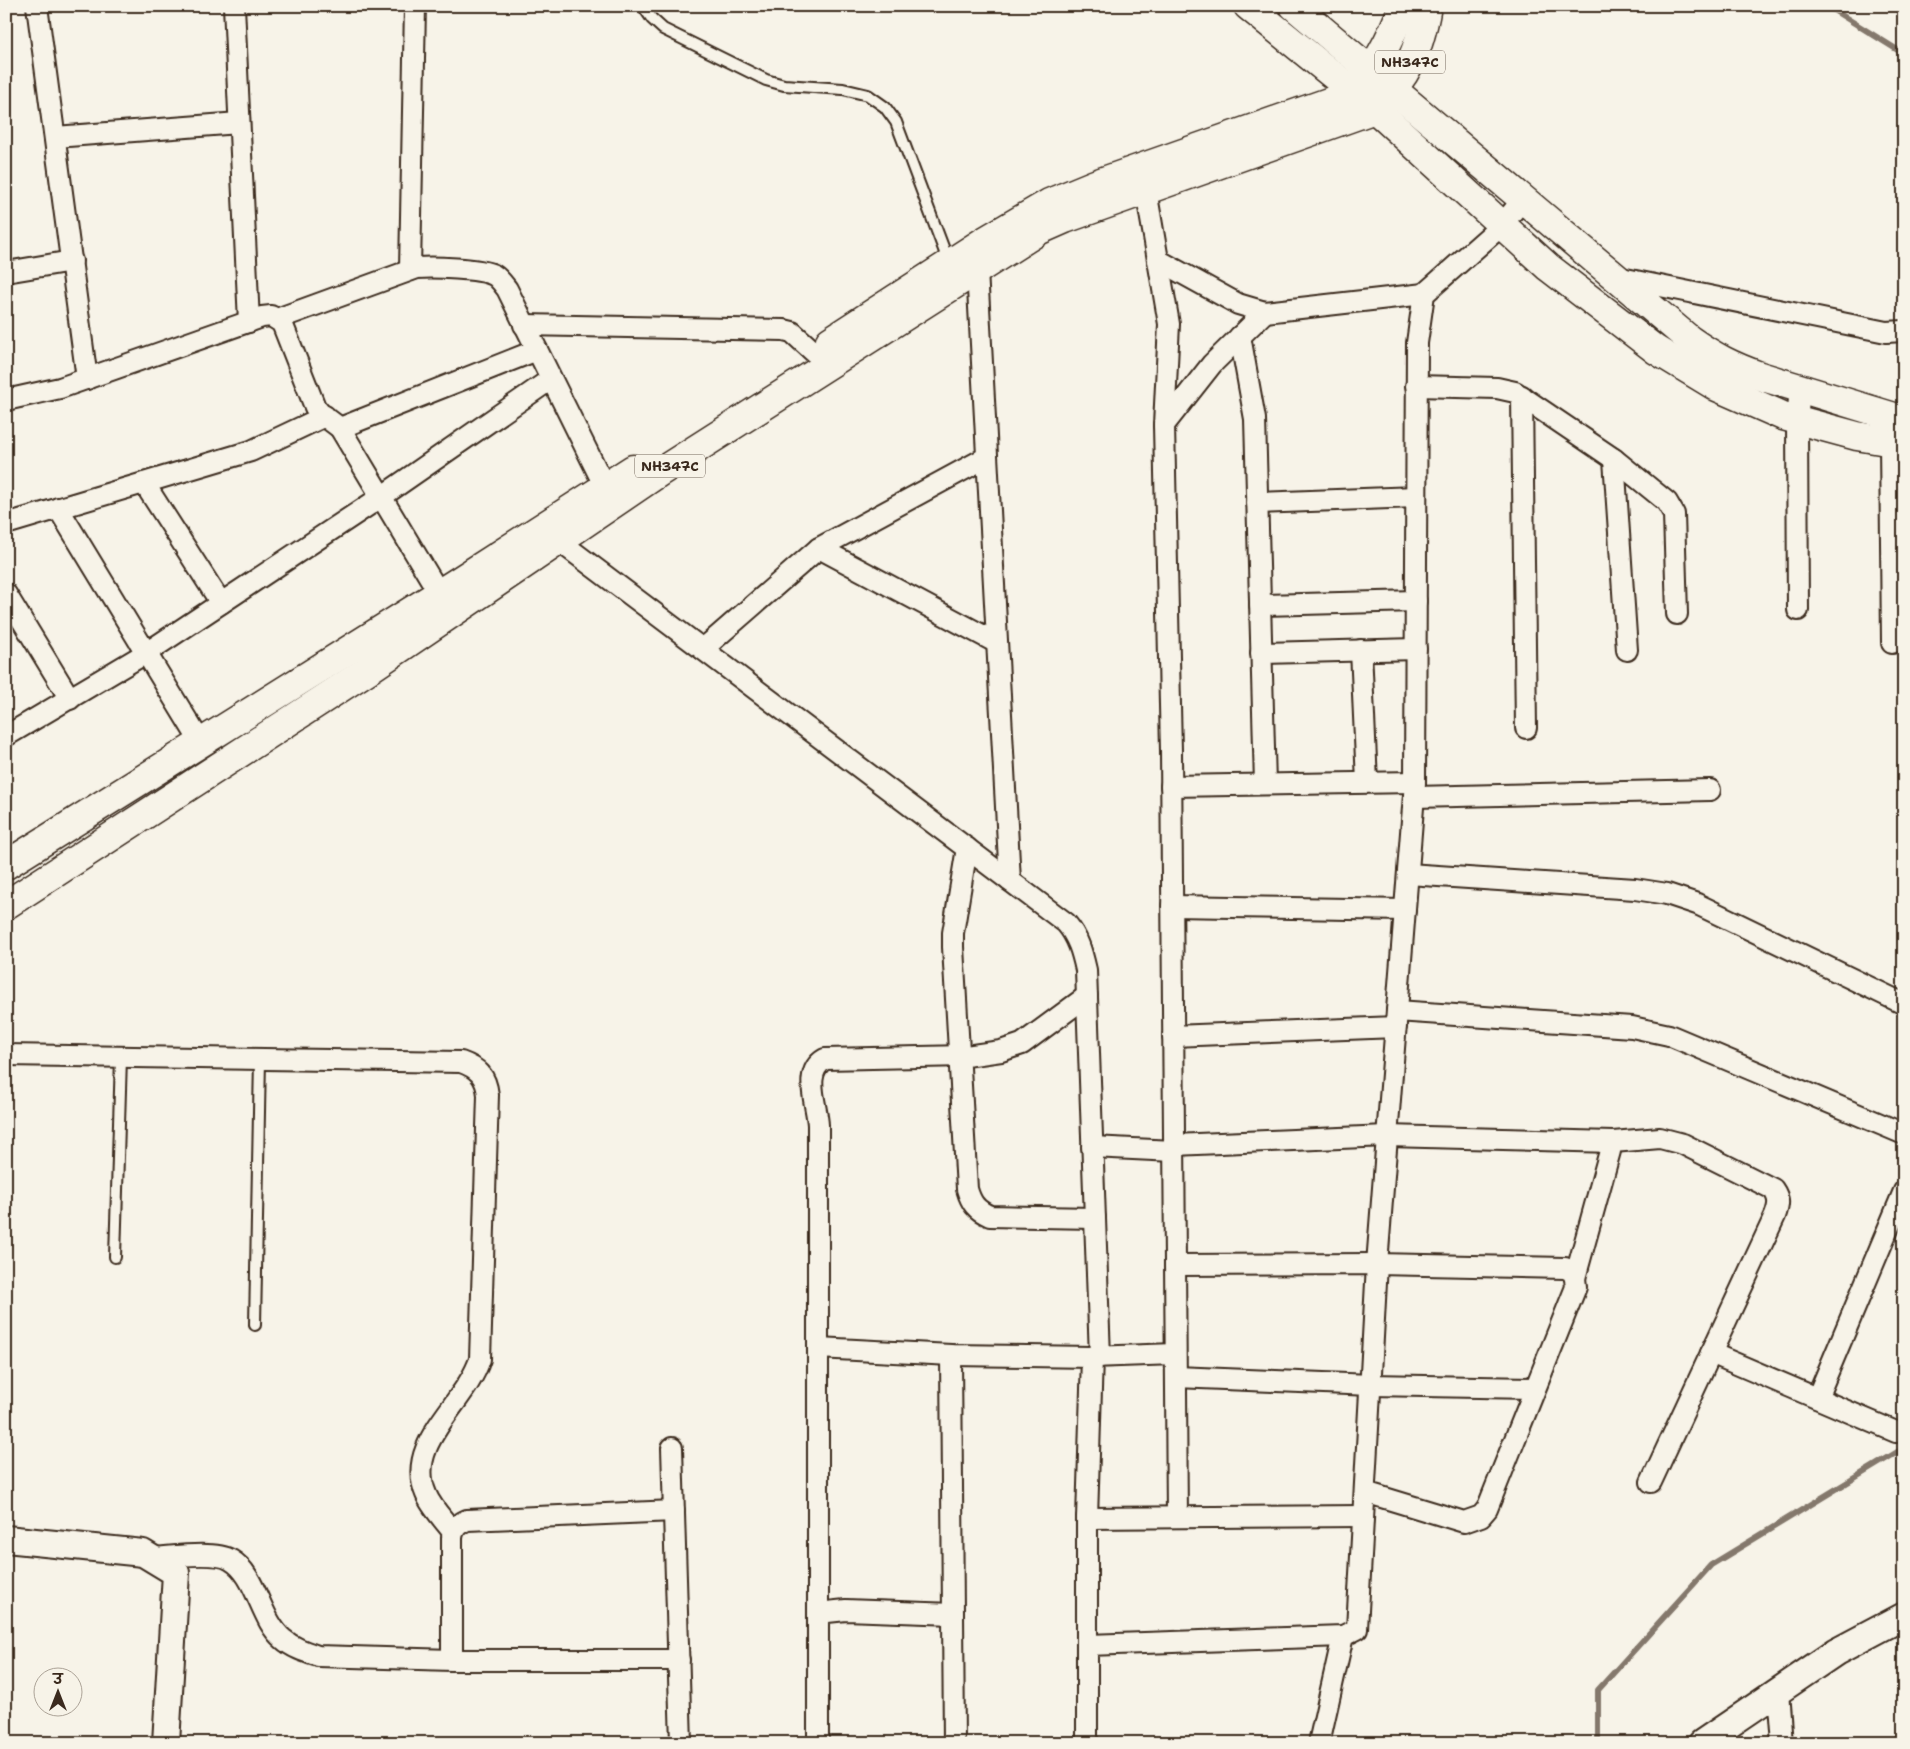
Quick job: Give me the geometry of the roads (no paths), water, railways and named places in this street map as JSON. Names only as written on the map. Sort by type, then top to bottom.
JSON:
[{"type":"main road","points":[[1248,6],[1364,101],[1548,267],[1656,350],[1717,387],[1783,416],[1857,436],[1899,435]]},
{"type":"main road","points":[[1294,6],[1690,340],[1715,358],[1737,368],[1800,388],[1899,435]]},
{"type":"main road","name":"NH347C","points":[[1364,101],[1372,72],[1394,32],[1403,6]]},
{"type":"main road","name":"NH347C","points":[[10,863],[439,593],[949,265],[1049,203],[1095,184],[1232,148],[1394,90],[1416,52],[1421,38],[1427,6]]},
{"type":"main road","name":"NH347C","points":[[6,905],[371,668],[660,472],[977,270],[1052,224],[1146,190],[1232,148]]},
{"type":"main road","points":[[10,863],[31,889]]},
{"type":"street","points":[[38,6],[87,379]]},
{"type":"street","points":[[234,6],[249,322]]},
{"type":"street","points":[[410,270],[415,6]]},
{"type":"street","points":[[55,137],[239,123]]},
{"type":"street","points":[[1146,190],[1169,324],[1164,425],[1171,786],[1177,1517]]},
{"type":"street","points":[[1158,260],[1238,304],[1265,312],[1424,294],[1502,225],[1523,199]]},
{"type":"street","points":[[6,272],[72,261]]},
{"type":"street","points":[[276,319],[410,270],[428,267],[484,272],[494,275],[507,290],[605,487]]},
{"type":"street","points":[[977,270],[1010,880]]},
{"type":"street","points":[[1615,276],[1878,330],[1904,332]]},
{"type":"street","points":[[1088,1645],[1342,1636],[1357,1629],[1377,1264],[1415,789],[1416,386],[1417,343],[1424,294]]},
{"type":"street","points":[[1164,425],[1212,364],[1265,312]]},
{"type":"street","points":[[6,400],[60,388],[270,316],[282,324],[315,407],[332,422],[382,497],[439,593]]},
{"type":"street","points":[[524,325],[784,330],[792,332],[814,352]]},
{"type":"street","points":[[1240,336],[1255,419],[1265,784]]},
{"type":"street","points":[[6,524],[261,448],[537,350]]},
{"type":"street","points":[[6,736],[146,653],[382,497],[551,379]]},
{"type":"street","points":[[1416,386],[1507,389],[1522,396],[1614,459],[1667,502],[1674,514],[1677,614]]},
{"type":"street","points":[[1798,610],[1797,420],[1800,388]]},
{"type":"street","points":[[1522,396],[1526,728]]},
{"type":"street","points":[[1892,643],[1899,435]]},
{"type":"street","points":[[703,649],[819,548],[987,457]]},
{"type":"street","points":[[1614,459],[1627,650]]},
{"type":"street","points":[[144,483],[221,603]]},
{"type":"street","points":[[1257,503],[1416,497]]},
{"type":"street","points":[[58,508],[201,743]]},
{"type":"street","points":[[559,541],[1066,922],[1076,934],[1086,970],[1095,1218],[1096,1357],[1087,1518],[1087,1743]]},
{"type":"street","points":[[819,548],[997,643]]},
{"type":"street","points":[[6,594],[12,612],[70,698]]},
{"type":"street","points":[[1260,605],[1416,601]]},
{"type":"street","points":[[1261,654],[1416,649]]},
{"type":"street","points":[[1361,650],[1368,782]]},
{"type":"street","points":[[1171,786],[1368,782],[1415,789],[1710,790]]},
{"type":"street","points":[[968,848],[953,933],[967,1189],[970,1201],[979,1212],[990,1216],[1095,1218]]},
{"type":"street","points":[[1408,874],[1635,889],[1667,894],[1697,904],[1904,1004]]},
{"type":"street","points":[[1172,906],[1405,910]]},
{"type":"street","points":[[818,1743],[818,1125],[812,1079],[813,1070],[817,1064],[825,1060],[959,1057],[1001,1051],[1022,1044],[1087,996]]},
{"type":"street","points":[[1173,1036],[1396,1019],[1650,1030],[1669,1035],[1904,1134]]},
{"type":"street","points":[[6,1055],[461,1062],[474,1067],[483,1075],[488,1095],[480,1359],[472,1377],[425,1447],[421,1464],[426,1495],[453,1532]]},
{"type":"street","points":[[1092,1147],[1174,1148],[1387,1136],[1613,1142],[1660,1138],[1683,1144],[1773,1189],[1778,1196],[1779,1206],[1651,1482]]},
{"type":"street","points":[[1575,1278],[1610,1151]]},
{"type":"street","points":[[1817,1398],[1904,1191]]},
{"type":"street","points":[[1175,1265],[1377,1264],[1565,1268],[1572,1271],[1576,1286],[1487,1509],[1481,1516],[1464,1522],[1365,1492]]},
{"type":"street","points":[[818,1348],[951,1356],[1096,1357],[1176,1354]]},
{"type":"street","points":[[1711,1353],[1896,1432]]},
{"type":"street","points":[[951,1356],[954,1743]]},
{"type":"street","points":[[1176,1377],[1371,1385],[1536,1388]]},
{"type":"street","points":[[672,1448],[681,1743]]},
{"type":"street","points":[[452,1660],[453,1532],[458,1524],[467,1520],[674,1511]]},
{"type":"street","points":[[1087,1518],[1363,1516]]},
{"type":"street","points":[[6,1539],[142,1553],[176,1573],[166,1743]]},
{"type":"street","points":[[151,1558],[212,1555],[230,1559],[243,1569],[272,1625],[282,1639],[298,1649],[318,1656],[452,1660],[679,1660]]},
{"type":"street","points":[[818,1613],[846,1610],[953,1614]]},
{"type":"street","points":[[1702,1743],[1836,1652],[1904,1616]]},
{"type":"street","points":[[1319,1743],[1342,1636]]},
{"type":"street","points":[[1778,1692],[1782,1743]]},
{"type":"lane","points":[[643,6],[652,19],[663,29],[766,80],[784,85],[843,89],[868,95],[884,107],[896,122],[949,265]]},
{"type":"lane","points":[[116,1257],[121,1057]]},
{"type":"lane","points":[[255,1325],[260,1059]]},
{"type":"waterway","points":[[1827,6],[1904,54]]},
{"type":"waterway","points":[[1598,1743],[1598,1690],[1711,1565],[1904,1448]]}]
